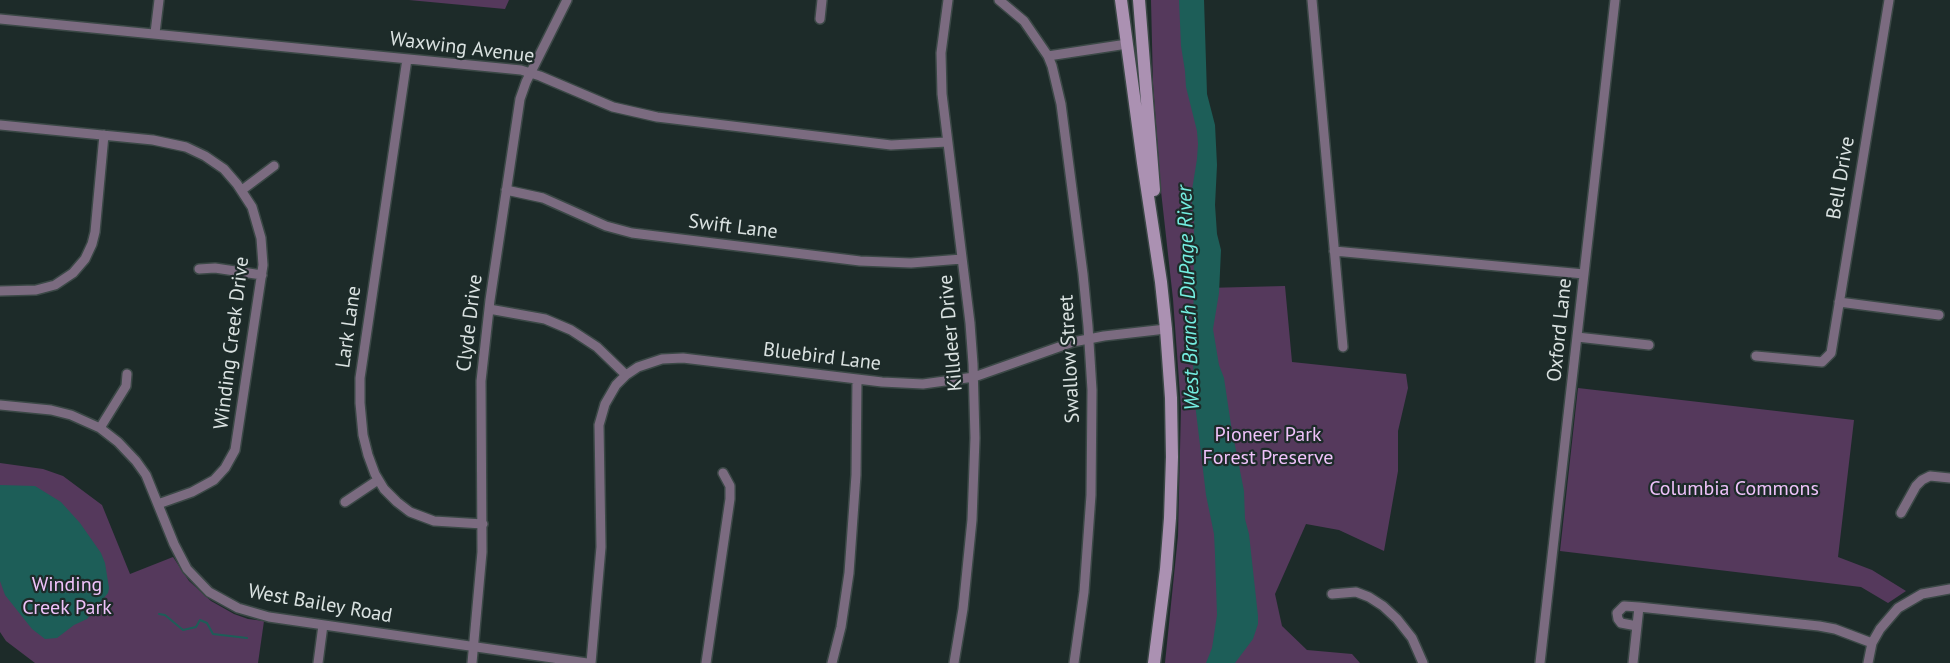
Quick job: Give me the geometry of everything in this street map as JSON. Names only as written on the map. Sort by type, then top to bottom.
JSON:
[{"type":"main road","points":[[1120,0],[1155,235],[1166,329],[1172,424],[1166,569],[1154,663]]},
{"type":"main road","points":[[1139,0],[1153,162],[1155,235]]},
{"type":"street","points":[[155,33],[159,0]]},
{"type":"street","name":"Clyde Drive","points":[[472,663],[483,524],[480,395],[489,309],[506,190],[520,99],[567,0]]},
{"type":"street","points":[[820,19],[822,0]]},
{"type":"street","name":"Killdeer Drive","points":[[948,0],[941,62],[942,94],[974,376],[975,438],[972,520],[963,609],[954,663]]},
{"type":"street","name":"Swallow Street","points":[[999,0],[1024,21],[1053,66],[1061,104],[1083,274],[1092,390],[1092,495],[1084,592],[1074,663]]},
{"type":"street","points":[[1311,0],[1343,347]]},
{"type":"street","name":"Oxford Lane","points":[[1540,663],[1615,0]]},
{"type":"street","name":"Bell Drive","points":[[1756,356],[1817,362],[1826,360],[1832,349],[1889,0]]},
{"type":"street","name":"Waxwing Avenue","points":[[0,19],[509,69],[531,73],[613,106],[657,117],[891,145],[947,142]]},
{"type":"street","points":[[1048,56],[1126,44]]},
{"type":"street","name":"Lark Lane","points":[[406,59],[360,378],[363,435],[371,465],[378,480],[397,502],[417,515],[434,521],[483,524]]},
{"type":"street","name":"Winding Creek Drive","points":[[0,125],[166,142],[186,147],[214,161],[242,190],[252,207],[260,230],[262,275],[238,440],[233,455],[214,480],[192,492],[158,504]]},
{"type":"street","points":[[0,291],[36,290],[55,285],[73,273],[85,259],[95,232],[105,135]]},
{"type":"street","points":[[242,190],[274,166]]},
{"type":"street","name":"Swift Lane","points":[[506,190],[543,198],[606,226],[632,233],[860,261],[911,263],[962,259]]},
{"type":"street","points":[[1334,251],[1584,274]]},
{"type":"street","points":[[199,269],[215,267],[262,275]]},
{"type":"street","points":[[1839,302],[1939,315]]},
{"type":"street","points":[[489,309],[545,319],[571,330],[597,347],[626,375],[608,397],[599,425],[601,547],[589,663]]},
{"type":"street","name":"Bluebird Lane","points":[[626,375],[652,361],[683,358],[857,379],[924,384],[974,376],[1073,342],[1166,329]]},
{"type":"street","points":[[1577,338],[1649,345]]},
{"type":"street","points":[[100,428],[126,386],[127,374]]},
{"type":"street","points":[[832,663],[841,627],[849,573],[855,486],[857,379]]},
{"type":"street","name":"West Bailey Road","points":[[0,405],[60,412],[80,418],[100,428],[118,442],[136,461],[146,476],[183,563],[209,592],[231,605],[255,614],[589,663]]},
{"type":"street","points":[[706,663],[729,499],[730,486],[723,473]]},
{"type":"street","points":[[1901,513],[1912,492],[1922,480],[1930,476],[1950,478]]},
{"type":"street","points":[[345,502],[378,480]]},
{"type":"street","points":[[1868,663],[1872,644],[1885,621],[1898,608],[1922,594],[1950,589]]},
{"type":"street","points":[[1332,594],[1361,593],[1383,606],[1412,638],[1423,663]]},
{"type":"street","points":[[1637,626],[1621,623],[1617,613],[1620,608],[1638,607],[1819,626],[1835,629],[1872,644]]},
{"type":"street","points":[[1633,663],[1638,607]]},
{"type":"street","points":[[318,663],[323,625]]},
{"type":"green space","points":[[409,0],[509,0],[505,9]]},
{"type":"green space","name":"Pioneer Park Forest Preserve","points":[[1151,0],[1188,0],[1206,127],[1206,288],[1285,286],[1292,362],[1406,374],[1408,388],[1398,431],[1398,471],[1384,551],[1339,530],[1306,524],[1275,594],[1282,626],[1307,650],[1352,654],[1360,663],[1165,663],[1178,536],[1181,408],[1153,84]]},
{"type":"green space","name":"Columbia Commons","points":[[1578,388],[1854,420],[1838,557],[1872,570],[1906,591],[1888,603],[1861,587],[1560,551]]},
{"type":"green space","name":"Winding Creek Park","points":[[0,463],[43,469],[63,476],[102,505],[130,574],[173,557],[189,581],[211,601],[234,614],[264,621],[258,663],[35,663],[6,641],[0,632]]},
{"type":"water","points":[[1179,0],[1204,0],[1207,94],[1215,125],[1217,165],[1215,205],[1217,234],[1221,250],[1219,293],[1213,329],[1244,491],[1245,519],[1249,534],[1258,616],[1253,639],[1235,663],[1206,663],[1212,648],[1217,615],[1215,554],[1193,387],[1194,219],[1191,196],[1198,144],[1186,87]]},
{"type":"water","points":[[0,485],[35,486],[61,502],[80,523],[101,553],[105,563],[108,593],[87,619],[74,625],[57,638],[45,639],[32,629],[5,595],[0,581]]},
{"type":"waterway","points":[[159,614],[165,615],[183,630],[196,627],[200,620],[207,623],[213,634],[247,638]]},
{"type":"water label","name":"West Branch DuPage River","points":[[1189,298]]}]
